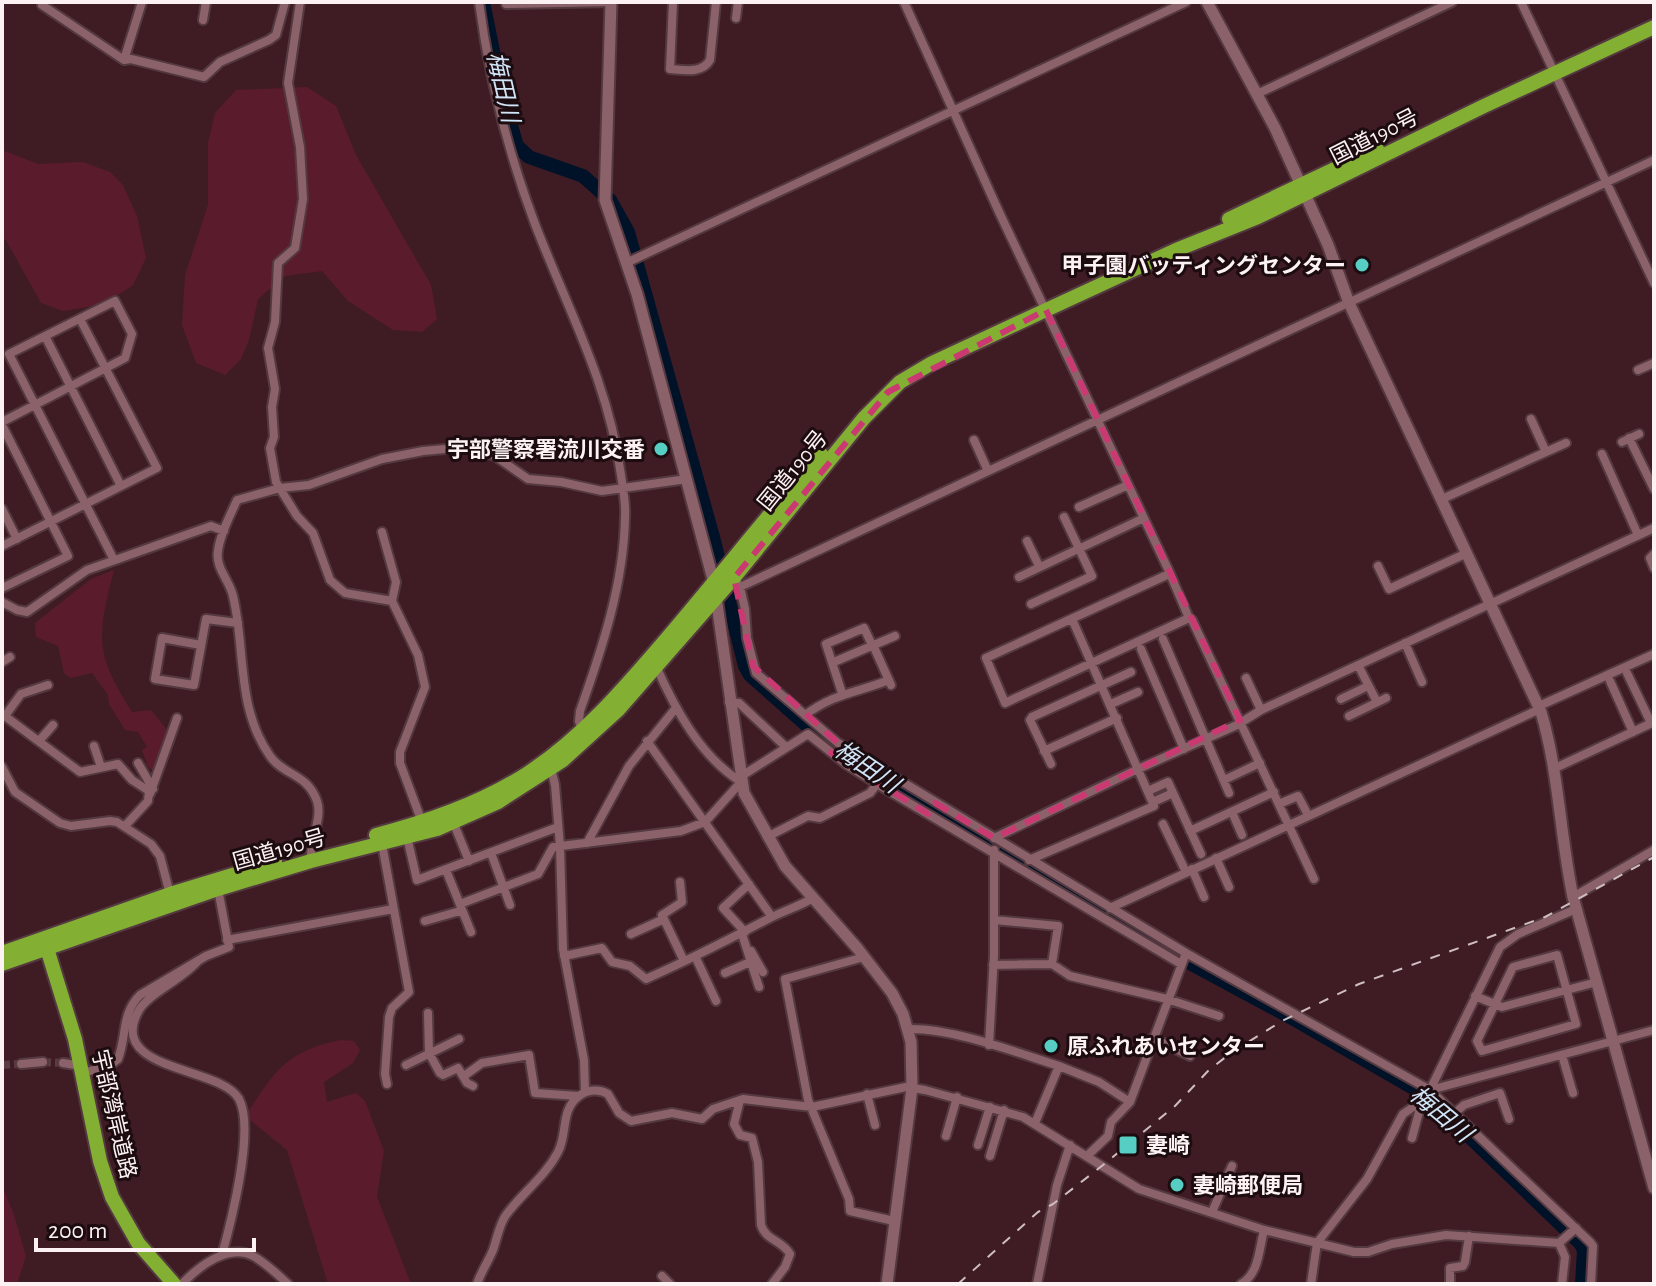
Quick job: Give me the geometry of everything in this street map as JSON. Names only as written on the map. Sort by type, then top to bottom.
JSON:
[{"type":"highway","name":"国道190号","points":[[2,953],[46,944],[311,856],[382,844],[437,829],[498,802],[597,731],[656,666],[888,392],[932,363],[1044,307],[1303,190],[1654,19]]},
{"type":"highway","name":"国道190号","points":[[1554,70],[1654,27]]},
{"type":"highway","name":"国道190号","points":[[2,964],[170,894],[422,822],[494,792],[549,764],[725,582]]},
{"type":"highway","name":"宇部湾岸道路","points":[[46,944],[75,1039],[100,1161],[112,1197],[138,1243],[181,1282]]},
{"type":"street","points":[[124,60],[142,2]]},
{"type":"street","points":[[203,20],[206,2]]},
{"type":"street","points":[[42,5],[124,60],[131,59],[204,77],[220,62],[276,35],[285,2]]},
{"type":"street","points":[[300,2],[288,83],[300,147],[303,199],[295,248],[278,263],[275,322],[268,348],[275,389],[272,407],[274,437],[270,448],[280,488],[297,516],[313,533],[330,580],[345,593],[392,601]]},
{"type":"street","points":[[479,2],[500,120],[536,226],[586,343],[611,420],[623,490],[626,514],[621,563],[606,630],[580,711],[582,731]]},
{"type":"street","points":[[506,4],[611,2],[605,194],[634,259],[637,294],[687,479],[756,673],[805,715],[834,748],[877,784],[931,809],[995,846],[1029,860],[1039,873]]},
{"type":"street","points":[[673,2],[670,69],[698,70],[710,60],[716,2]]},
{"type":"street","points":[[736,18],[738,2]]},
{"type":"street","points":[[904,2],[1189,618],[1314,879]]},
{"type":"street","points":[[634,259],[1186,2]]},
{"type":"street","points":[[1207,2],[1257,94],[1303,190],[1349,303],[1540,708],[1549,738],[1565,861],[1574,903],[1654,1188]]},
{"type":"street","points":[[1257,94],[1452,2]]},
{"type":"street","points":[[1521,2],[1654,283]]},
{"type":"street","points":[[725,582],[988,471],[1654,160]]},
{"type":"street","points":[[2,588],[68,556],[2,424],[35,405],[125,358],[132,334],[115,301],[9,354],[35,405],[86,504],[114,560]]},
{"type":"street","points":[[2,546],[157,468],[80,319]]},
{"type":"street","points":[[45,336],[121,486]]},
{"type":"street","points":[[1638,370],[1654,364]]},
{"type":"street","points":[[1531,419],[1546,452]]},
{"type":"street","points":[[1639,434],[1626,440],[1654,489]]},
{"type":"street","points":[[974,440],[988,471]]},
{"type":"street","points":[[1442,499],[1566,443]]},
{"type":"street","points":[[311,856],[318,804],[304,779],[272,759],[245,697],[233,594],[218,565],[217,552],[237,500],[280,488],[309,485],[382,459],[467,447],[495,456],[528,479],[553,480],[602,491],[687,479]]},
{"type":"street","points":[[1601,455],[1638,535]]},
{"type":"street","points":[[1079,507],[1128,485]]},
{"type":"street","points":[[2,509],[17,539]]},
{"type":"street","points":[[1031,604],[1092,576],[1064,517]]},
{"type":"street","points":[[1019,577],[1144,518]]},
{"type":"street","points":[[2,602],[27,612],[87,570],[211,526],[224,531]]},
{"type":"street","points":[[995,846],[1138,769],[1654,528]]},
{"type":"street","points":[[382,532],[396,582],[392,601],[418,655],[425,687],[400,752],[400,763],[422,822]]},
{"type":"street","points":[[1027,541],[1039,566]]},
{"type":"street","points":[[1378,566],[1389,589],[1467,553]]},
{"type":"street","points":[[1654,554],[1650,558],[1654,568]]},
{"type":"street","points":[[1169,574],[986,658],[1005,703],[1189,618]]},
{"type":"street","points":[[725,582],[729,702],[740,780],[750,808],[785,866],[864,957],[898,1003],[908,1029],[913,1063],[912,1088],[887,1284]]},
{"type":"street","points":[[201,645],[162,638],[155,679],[194,685],[206,619],[238,623]]},
{"type":"street","points":[[1029,860],[1154,806],[1072,619]]},
{"type":"street","points":[[805,715],[842,693],[890,682],[864,628],[826,644],[842,693]]},
{"type":"street","points":[[834,662],[895,636]]},
{"type":"street","points":[[1163,639],[1229,793]]},
{"type":"street","points":[[1405,643],[1422,682]]},
{"type":"street","points":[[1141,649],[1184,749]]},
{"type":"street","points":[[1096,908],[1110,908],[1654,654]]},
{"type":"street","points":[[1349,716],[1381,700],[1368,686],[1358,665]]},
{"type":"street","points":[[656,666],[675,709],[725,772],[740,780]]},
{"type":"street","points":[[1051,764],[1030,720],[1032,717],[1131,672]]},
{"type":"street","points":[[1553,769],[1652,723],[1627,673]]},
{"type":"street","points":[[1246,678],[1261,710]]},
{"type":"street","points":[[1610,681],[1633,732]]},
{"type":"street","points":[[48,685],[21,694],[3,715],[80,772],[118,764],[132,780],[151,792]]},
{"type":"street","points":[[1341,699],[1368,686]]},
{"type":"street","points":[[1111,704],[1138,692]]},
{"type":"street","points":[[729,702],[739,703],[786,747]]},
{"type":"street","points":[[587,843],[629,766],[675,709]]},
{"type":"street","points":[[125,826],[143,809],[177,718]]},
{"type":"street","points":[[1044,751],[1117,718]]},
{"type":"street","points":[[39,741],[53,725]]},
{"type":"street","points":[[425,921],[538,874],[553,847],[681,831],[705,822],[740,780],[808,734],[1096,908],[1455,1113],[1593,1246],[1591,1284]]},
{"type":"street","points":[[647,741],[772,917]]},
{"type":"street","points":[[94,746],[101,767]]},
{"type":"street","points":[[138,763],[151,792]]},
{"type":"street","points":[[1224,780],[1260,763]]},
{"type":"street","points":[[477,1284],[505,1216],[553,1161],[564,1136],[566,1113],[581,1094],[584,1060],[564,956],[560,846],[555,785],[549,764]]},
{"type":"street","points":[[2,767],[19,795],[60,823],[77,826],[110,821],[125,826],[156,849],[170,894]]},
{"type":"street","points":[[1148,791],[1168,782],[1201,854]]},
{"type":"street","points":[[767,837],[808,816],[820,818],[870,793],[877,784]]},
{"type":"street","points":[[1190,831],[1274,792]]},
{"type":"street","points":[[1153,802],[1173,793]]},
{"type":"street","points":[[1279,804],[1298,796],[1308,815]]},
{"type":"street","points":[[1232,812],[1242,835]]},
{"type":"street","points":[[1163,824],[1204,897]]},
{"type":"street","points":[[407,837],[417,880],[558,827]]},
{"type":"street","points":[[456,829],[469,861]]},
{"type":"street","points":[[382,844],[409,992],[392,1008],[389,1017],[387,1084]]},
{"type":"street","points":[[989,1045],[995,846]]},
{"type":"street","points":[[1412,1138],[1426,1096],[1500,947],[1654,850]]},
{"type":"street","points":[[491,853],[510,905]]},
{"type":"street","points":[[1216,858],[1229,887]]},
{"type":"street","points":[[446,870],[471,932]]},
{"type":"street","points":[[680,882],[682,902],[664,912],[664,919],[684,961]]},
{"type":"street","points":[[749,884],[723,908],[743,935],[763,972]]},
{"type":"street","points":[[90,1071],[109,1066],[118,1059],[125,1019],[133,1001],[181,969],[229,947],[218,889]]},
{"type":"street","points":[[564,956],[602,948],[612,962],[630,966],[646,979],[743,935],[813,898]]},
{"type":"street","points":[[1110,908],[1183,958]]},
{"type":"street","points":[[227,940],[393,909]]},
{"type":"street","points":[[631,934],[664,919]]},
{"type":"street","points":[[994,920],[1058,926],[1052,964]]},
{"type":"street","points":[[743,935],[759,987]]},
{"type":"street","points":[[1557,955],[1568,990],[1576,1024],[1482,1051],[1477,1041],[1513,967],[1557,955]]},
{"type":"street","points":[[695,956],[716,1001]]},
{"type":"street","points":[[864,957],[785,979],[805,1089],[819,1131],[849,1199],[850,1211],[894,1221]]},
{"type":"street","points":[[1087,1156],[1108,1136],[1111,1122],[1130,1102],[1183,958]]},
{"type":"street","points":[[198,961],[187,974],[146,1000],[139,1010],[133,1033],[137,1044],[150,1056],[232,1089],[242,1107],[240,1173],[222,1255]]},
{"type":"street","points":[[725,973],[750,962]]},
{"type":"street","points":[[993,965],[1052,964],[1070,976],[1167,999],[1219,1016]]},
{"type":"street","points":[[1475,996],[1502,1007],[1597,982]]},
{"type":"street","points":[[428,1013],[429,1053],[440,1073],[443,1075],[458,1068],[467,1083],[473,1086]]},
{"type":"street","points":[[908,1029],[927,1029],[1059,1066],[1099,1082],[1130,1102]]},
{"type":"street","points":[[1311,1284],[1317,1243],[1372,1172],[1403,1114],[1426,1096],[1654,1030]]},
{"type":"street","points":[[1153,1038],[1190,1056]]},
{"type":"street","points":[[406,1065],[459,1039]]},
{"type":"street","points":[[464,1076],[482,1063],[529,1055],[535,1093],[603,1091],[619,1113],[631,1121],[672,1113],[702,1119],[713,1109],[740,1100],[812,1107],[867,1094],[912,1088],[1004,1110],[1035,1123],[1139,1189],[1264,1230],[1361,1253],[1446,1235],[1561,1241],[1574,1230]]},
{"type":"street","points":[[1562,1055],[1573,1093]]},
{"type":"street","points":[[21,1064],[43,1062]]},
{"type":"street","points":[[63,1063],[75,1065]]},
{"type":"street","points":[[1035,1123],[1059,1066]]},
{"type":"street","points":[[1455,1113],[1464,1105],[1500,1093],[1509,1119]]},
{"type":"street","points":[[867,1094],[875,1125]]},
{"type":"street","points":[[946,1136],[957,1097]]},
{"type":"street","points":[[740,1100],[734,1124],[740,1135],[752,1138],[756,1150],[761,1225],[766,1236],[790,1254],[785,1267],[772,1284]]},
{"type":"street","points":[[978,1145],[990,1107]]},
{"type":"street","points":[[990,1156],[1004,1110]]},
{"type":"street","points":[[1037,1284],[1057,1185],[1070,1145]]},
{"type":"street","points":[[1212,1212],[1232,1166]]},
{"type":"street","points":[[1241,1284],[1249,1279],[1255,1268],[1264,1230]]},
{"type":"street","points":[[1450,1284],[1450,1268],[1463,1266],[1469,1236]]},
{"type":"street","points":[[1561,1241],[1565,1257],[1562,1284]]},
{"type":"street","points":[[181,1282],[222,1255],[251,1255],[288,1284]]},
{"type":"street","points":[[662,1276],[670,1284]]},
{"type":"highlighted area","points":[[1046,310],[1240,720],[994,838],[935,803],[928,814],[831,753],[838,743],[753,666],[734,578],[888,392]]},
{"type":"shaded area","points":[[307,87],[336,106],[356,155],[431,285],[437,319],[422,332],[393,330],[348,301],[322,271],[285,276],[258,299],[249,340],[241,359],[225,375],[196,363],[182,325],[185,275],[208,205],[208,143],[215,113],[236,90]]},
{"type":"shaded area","points":[[2,150],[38,164],[83,162],[110,172],[123,185],[137,216],[146,258],[133,285],[105,304],[63,311],[41,303],[6,240],[2,239]]},
{"type":"shaded area","points":[[114,570],[104,612],[102,644],[111,674],[132,712],[151,710],[168,731],[166,748],[154,771],[148,767],[142,750],[147,747],[138,732],[125,730],[109,704],[108,695],[92,673],[70,678],[64,673],[58,646],[36,637],[35,623],[91,579]]},
{"type":"shaded area","points":[[340,1040],[354,1041],[360,1050],[353,1063],[324,1082],[327,1102],[356,1093],[365,1101],[384,1151],[377,1197],[411,1284],[328,1284],[287,1150],[245,1116],[274,1076],[293,1058]]},
{"type":"shaded area","points":[[2,1186],[26,1256],[17,1284],[2,1284]]},
{"type":"waterway","name":"梅田川","points":[[483,2],[502,95],[517,146],[529,157],[583,176],[610,200],[628,232],[713,537],[745,666],[750,675],[852,761],[1151,942],[1427,1096],[1581,1244],[1584,1251],[1582,1284]]},
{"type":"tunnel","points":[[43,1062],[63,1063]]},
{"type":"tunnel","points":[[2,1065],[21,1064]]},
{"type":"railway","points":[[958,1284],[1038,1212],[1053,1204],[1175,1106],[1208,1071],[1282,1021],[1359,984],[1545,917],[1654,857]]},
{"type":"place","name":"甲子園バッティングセンター","points":[[1362,265]]},
{"type":"place","name":"宇部警察署流川交番","points":[[661,449]]},
{"type":"place","name":"原ふれあいセンター","points":[[1051,1046]]},
{"type":"place","name":"妻崎","points":[[1128,1145]]},
{"type":"place","name":"妻崎郵便局","points":[[1177,1185]]}]
